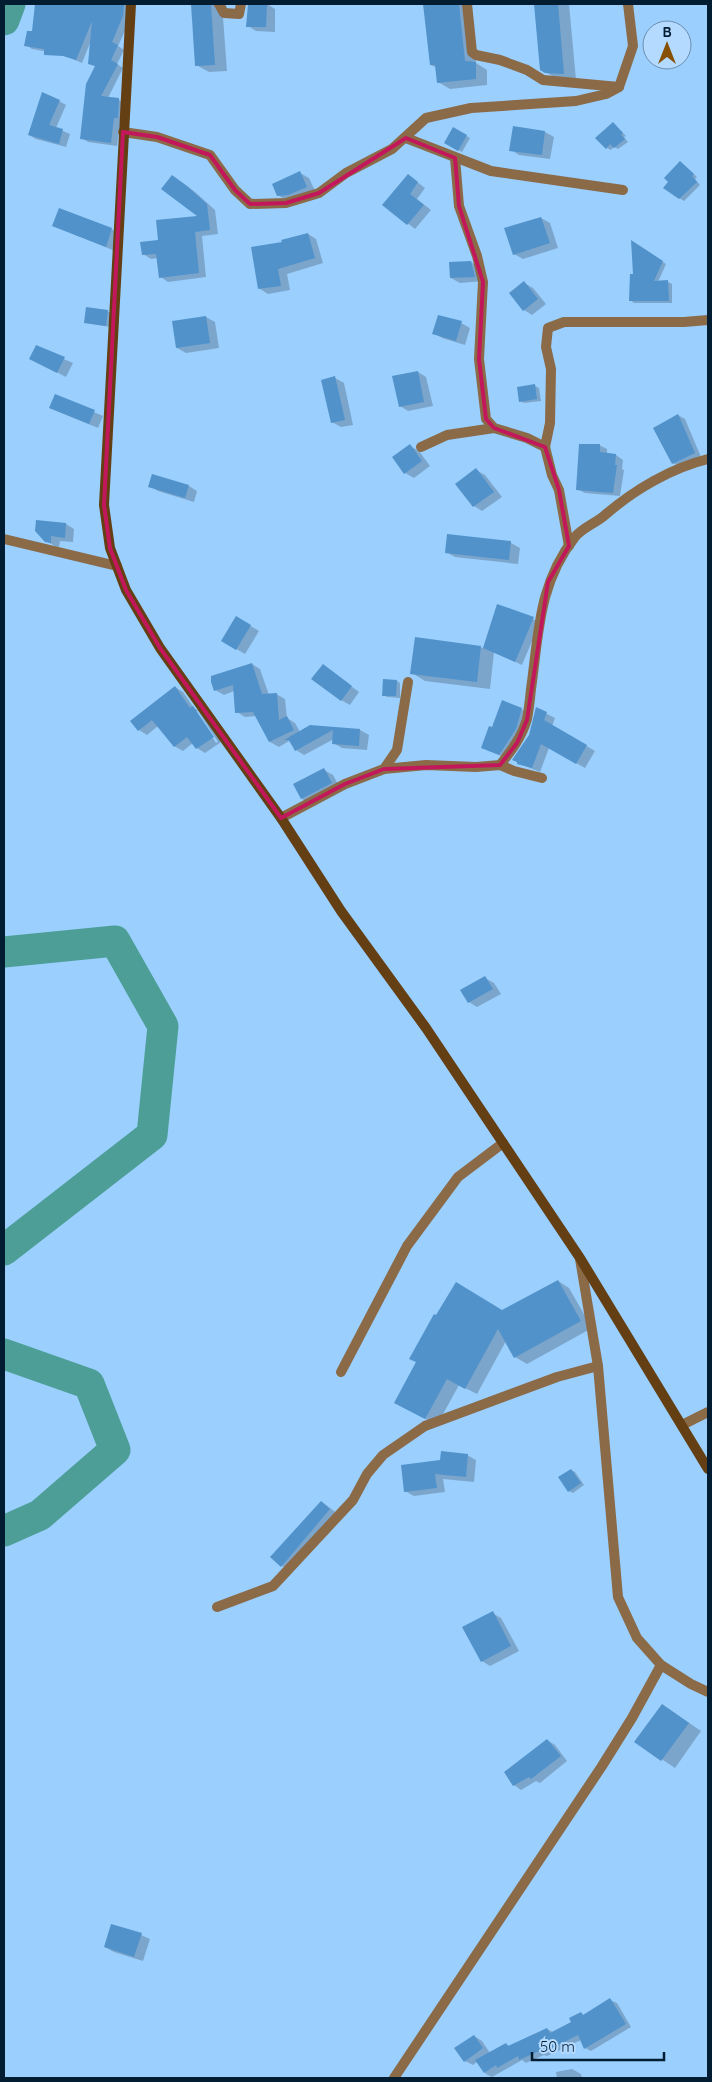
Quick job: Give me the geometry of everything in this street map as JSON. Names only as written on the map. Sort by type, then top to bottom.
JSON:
[{"type":"street","points":[[131,4],[104,505],[110,548],[116,566],[126,590],[160,648],[281,818],[341,911],[426,1028],[580,1258],[708,1469]]},
{"type":"street","points":[[219,4],[224,13],[239,14],[241,4]]},
{"type":"street","points":[[467,4],[472,52],[476,55],[500,60],[527,70],[543,80],[619,87]]},
{"type":"street","points":[[123,132],[156,137],[210,155],[235,190],[250,204],[286,203],[319,193],[346,173],[392,150],[426,118],[471,108],[576,101],[606,94],[619,87],[633,46],[628,4]]},
{"type":"street","points":[[406,138],[491,171],[623,190]]},
{"type":"street","points":[[454,158],[459,206],[477,256],[483,282],[479,359],[486,419],[494,428]]},
{"type":"street","points":[[569,546],[559,490],[552,476],[545,447],[550,423],[551,369],[546,347],[548,328],[564,322],[684,322],[708,320]]},
{"type":"street","points":[[421,447],[446,435],[494,428],[527,438],[545,447]]},
{"type":"street","points":[[500,765],[517,743],[527,720],[539,622],[548,582],[576,535],[622,500],[690,463],[708,459]]},
{"type":"street","points":[[4,539],[116,566]]},
{"type":"street","points":[[384,769],[397,750],[408,682]]},
{"type":"street","points":[[281,818],[345,784],[384,769],[426,765],[476,767],[500,765],[514,771],[542,778]]},
{"type":"street","points":[[341,1372],[407,1246],[458,1177],[503,1143]]},
{"type":"street","points":[[580,1258],[598,1366],[618,1596],[637,1638],[661,1666],[708,1692]]},
{"type":"street","points":[[217,1607],[274,1586],[353,1500],[367,1474],[383,1454],[425,1426],[557,1377],[598,1366]]},
{"type":"street","points":[[682,1426],[708,1412]]},
{"type":"street","points":[[399,2076],[602,1766],[661,1666]]},
{"type":"highlighted area","points":[[123,132],[157,137],[210,155],[235,190],[250,204],[286,203],[319,193],[406,138],[455,158],[459,206],[483,282],[479,359],[486,419],[494,428],[545,447],[559,490],[569,546],[548,582],[527,720],[517,743],[500,765],[384,769],[345,784],[281,818],[160,648],[126,590],[110,548],[104,505]]},
{"type":"building","points":[[35,4],[124,4],[123,16],[112,42],[118,45],[111,60],[118,64],[101,96],[119,98],[118,118],[114,118],[111,143],[80,139],[86,84],[95,66],[88,64],[92,21],[76,60],[63,56],[44,55],[44,49],[24,46],[27,31],[32,31]]},
{"type":"building","points":[[191,4],[211,4],[215,65],[195,66]]},
{"type":"building","points":[[248,4],[267,4],[266,27],[246,27]]},
{"type":"building","points":[[423,4],[459,4],[465,61],[476,62],[476,79],[437,83],[435,65],[430,65]]},
{"type":"building","points":[[534,4],[558,4],[564,74],[545,73],[540,70]]},
{"type":"building","points":[[42,92],[60,100],[49,125],[63,129],[59,144],[28,135]]},
{"type":"building","points":[[613,122],[623,133],[621,135],[625,139],[614,148],[610,144],[606,149],[595,138]]},
{"type":"building","points":[[513,126],[545,131],[542,155],[509,151]]},
{"type":"building","points":[[453,127],[467,135],[458,151],[444,143]]},
{"type":"building","points":[[680,161],[694,174],[692,176],[697,182],[679,199],[663,188],[668,182],[664,178]]},
{"type":"building","points":[[300,171],[307,187],[288,195],[277,196],[272,184]]},
{"type":"building","points":[[408,174],[418,182],[410,194],[424,205],[407,225],[382,205]]},
{"type":"building","points":[[172,175],[207,204],[210,230],[195,232],[199,273],[159,278],[156,254],[142,255],[140,242],[158,240],[156,220],[197,216],[161,189]]},
{"type":"building","points":[[59,208],[112,228],[106,247],[52,226]]},
{"type":"building","points":[[541,217],[550,243],[513,255],[504,228]]},
{"type":"building","points":[[308,233],[315,258],[278,269],[281,286],[258,289],[251,247],[282,242],[281,240]]},
{"type":"building","points":[[631,240],[663,261],[654,281],[668,280],[669,301],[629,301],[630,274],[633,274]]},
{"type":"building","points":[[471,261],[475,277],[450,278],[449,262]]},
{"type":"building","points":[[524,281],[538,299],[523,311],[509,293]]},
{"type":"building","points":[[86,307],[108,310],[106,326],[84,323]]},
{"type":"building","points":[[438,315],[462,321],[456,341],[432,334]]},
{"type":"building","points":[[206,316],[210,343],[176,348],[172,321]]},
{"type":"building","points":[[36,345],[65,357],[57,373],[29,359]]},
{"type":"building","points":[[418,371],[424,402],[399,407],[392,376]]},
{"type":"building","points":[[335,376],[345,420],[331,423],[321,380]]},
{"type":"building","points":[[535,384],[537,399],[519,402],[517,387]]},
{"type":"building","points":[[55,394],[95,410],[89,424],[49,408]]},
{"type":"building","points":[[678,414],[695,453],[672,464],[653,428]]},
{"type":"building","points":[[410,444],[422,461],[404,474],[392,457]]},
{"type":"building","points":[[579,444],[600,444],[600,452],[616,454],[615,465],[617,465],[613,493],[576,490]]},
{"type":"building","points":[[476,468],[494,492],[473,507],[455,484]]},
{"type":"building","points":[[152,474],[189,485],[185,498],[148,487]]},
{"type":"building","points":[[36,520],[66,523],[65,538],[51,536],[51,543],[45,542],[35,531]]},
{"type":"building","points":[[447,534],[511,541],[509,560],[445,553]]},
{"type":"building","points":[[497,604],[534,617],[515,662],[483,648]]},
{"type":"building","points":[[236,616],[251,625],[236,650],[221,641]]},
{"type":"building","points":[[415,637],[481,646],[477,682],[410,674]]},
{"type":"building","points":[[252,663],[262,694],[277,693],[279,720],[287,716],[294,730],[269,742],[253,712],[235,713],[233,685],[214,691],[211,682],[211,676]]},
{"type":"building","points":[[323,664],[352,686],[341,701],[311,679]]},
{"type":"building","points":[[383,679],[397,680],[396,696],[382,696]]},
{"type":"building","points":[[175,686],[190,708],[193,706],[214,737],[196,749],[187,737],[174,747],[152,720],[138,731],[130,721]]},
{"type":"building","points":[[502,700],[522,708],[516,729],[499,755],[481,748],[489,726],[492,727]]},
{"type":"building","points":[[536,707],[547,712],[544,720],[587,745],[576,764],[541,744],[532,768],[517,764],[517,762],[512,760],[529,735]]},
{"type":"building","points":[[310,725],[360,729],[359,746],[332,744],[333,730],[295,751],[289,740],[284,740]]},
{"type":"building","points":[[324,768],[332,783],[301,799],[293,784]]},
{"type":"building","points":[[485,976],[493,989],[468,1003],[460,990]]},
{"type":"building","points":[[558,1280],[581,1321],[514,1358],[498,1329],[465,1389],[447,1379],[425,1419],[394,1403],[416,1362],[409,1359],[434,1314],[436,1315],[456,1282],[502,1310]]},
{"type":"building","points":[[441,1451],[468,1454],[466,1477],[435,1474],[437,1488],[404,1492],[401,1465],[440,1460]]},
{"type":"building","points":[[571,1469],[581,1483],[568,1492],[558,1477]]},
{"type":"building","points":[[321,1501],[330,1509],[281,1567],[270,1557]]},
{"type":"building","points":[[493,1611],[511,1646],[481,1662],[462,1627]]},
{"type":"building","points":[[662,1704],[689,1723],[661,1761],[634,1742]]},
{"type":"building","points":[[547,1739],[561,1756],[531,1779],[529,1777],[513,1786],[504,1772]]},
{"type":"building","points":[[111,1924],[142,1933],[134,1957],[104,1947]]},
{"type":"building","points":[[610,1998],[626,2024],[584,2049],[578,2035],[540,2054],[539,2051],[519,2060],[518,2056],[497,2068],[496,2065],[484,2073],[475,2060],[506,2043],[508,2046],[547,2028],[550,2033],[571,2022],[569,2018],[581,2012],[583,2015]]},
{"type":"building","points":[[474,2035],[483,2048],[464,2062],[454,2048]]},
{"type":"waterway","points":[[4,20],[10,4]]},
{"type":"waterway","points":[[4,952],[115,941],[163,1026],[152,1135],[4,1250]]},
{"type":"waterway","points":[[4,1354],[89,1384],[115,1450],[40,1515],[4,1531]]}]
